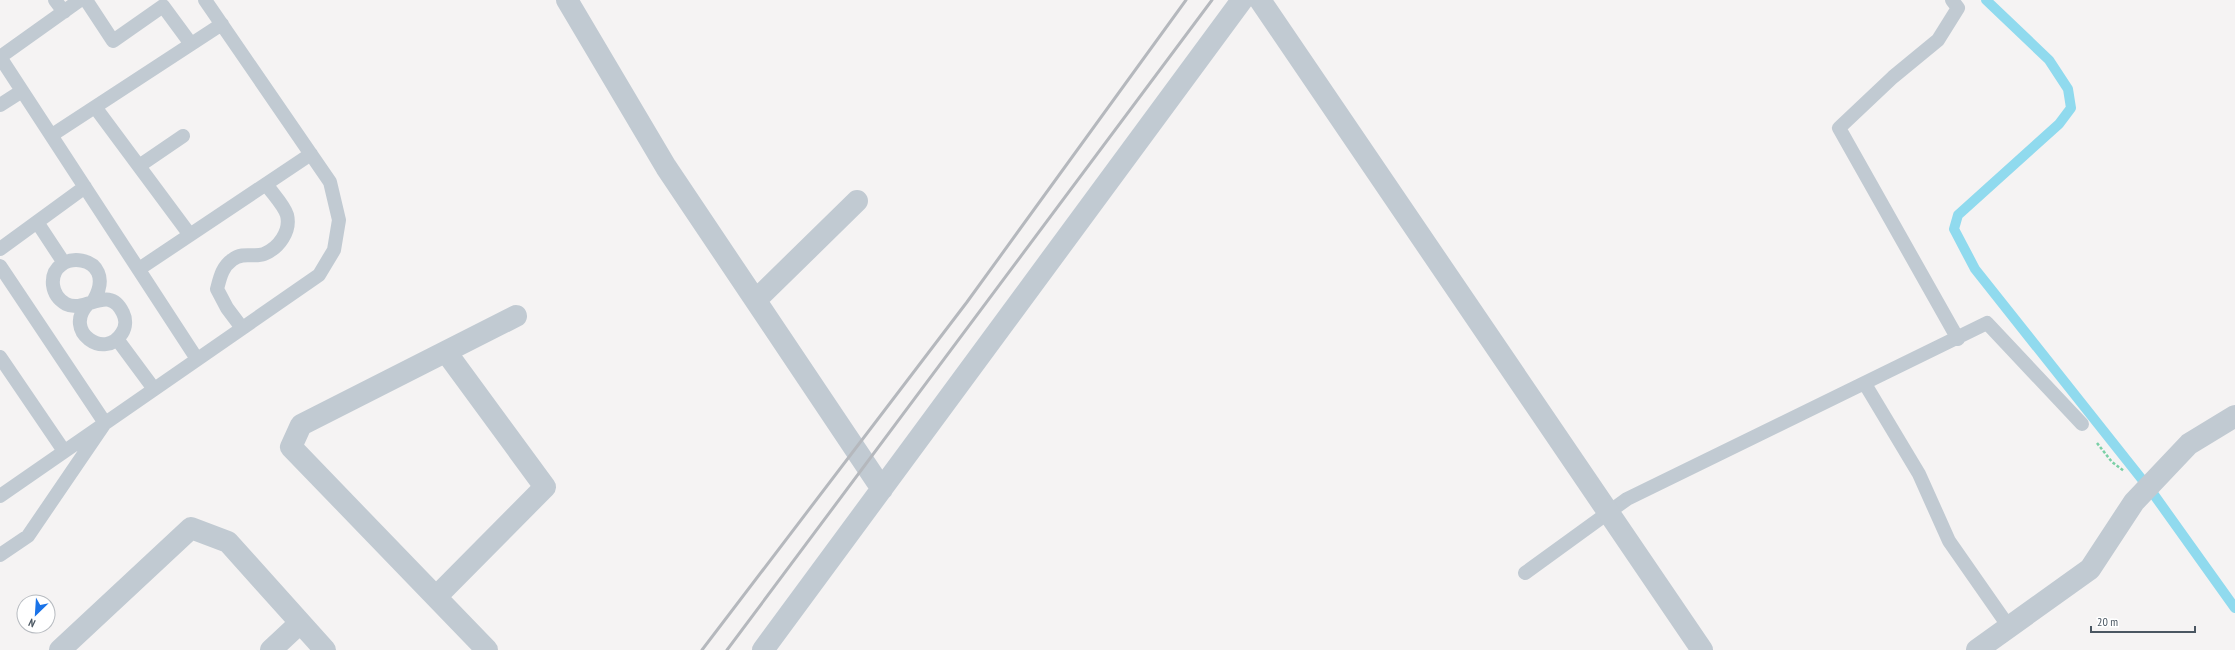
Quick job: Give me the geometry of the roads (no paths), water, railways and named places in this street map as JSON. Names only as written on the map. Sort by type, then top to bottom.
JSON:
[{"type":"street","points":[[567,0],[666,167],[882,489]]},
{"type":"street","points":[[763,650],[1242,0]]},
{"type":"street","points":[[1260,0],[1702,650]]},
{"type":"street","points":[[756,300],[857,201]]},
{"type":"street","points":[[487,650],[291,447],[301,425],[516,316]]},
{"type":"street","points":[[436,597],[545,487],[446,352]]},
{"type":"street","points":[[1978,650],[2090,569],[2134,502],[2189,444],[2235,416]]},
{"type":"street","points":[[60,650],[191,528],[228,542],[326,650]]},
{"type":"street","points":[[271,650],[300,623]]},
{"type":"lane","points":[[55,0],[64,12]]},
{"type":"lane","points":[[80,0],[0,57],[198,358]]},
{"type":"lane","points":[[86,0],[113,41],[163,6],[191,44]]},
{"type":"lane","points":[[0,496],[319,275],[334,250],[339,220],[330,182],[205,0]]},
{"type":"lane","points":[[1952,0],[1958,8],[1938,40],[1893,77],[1839,128],[1958,339]]},
{"type":"lane","points":[[52,135],[222,24]]},
{"type":"lane","points":[[0,106],[22,91]]},
{"type":"lane","points":[[95,107],[190,235]]},
{"type":"lane","points":[[139,166],[183,136]]},
{"type":"lane","points":[[139,269],[311,154]]},
{"type":"lane","points":[[242,328],[226,308],[217,289],[222,271],[232,260],[245,254],[263,254],[277,245],[287,231],[287,214],[266,184]]},
{"type":"lane","points":[[0,249],[85,187]]},
{"type":"lane","points":[[37,222],[64,263]]},
{"type":"lane","points":[[91,302],[74,307],[67,305],[56,295],[53,281],[54,274],[64,263],[71,260],[86,261],[98,271],[101,286],[91,302],[80,316],[80,323],[85,336],[96,343],[104,344],[117,339],[125,328],[125,320],[120,308],[108,300],[91,302]]},
{"type":"lane","points":[[0,266],[105,423]]},
{"type":"lane","points":[[1524,573],[1627,499],[1958,339],[1987,323],[2082,424]]},
{"type":"lane","points":[[117,339],[154,389]]},
{"type":"lane","points":[[0,357],[64,451]]},
{"type":"lane","points":[[1865,384],[1919,474],[1949,542],[2009,627]]},
{"type":"lane","points":[[0,555],[28,536],[105,423]]},
{"type":"waterway","points":[[1986,0],[2049,60],[2068,89],[2071,108],[2059,124],[1958,215],[1954,229],[1975,269],[2152,492],[2235,608]]},
{"type":"railway","points":[[702,650],[967,302],[1186,0]]},
{"type":"railway","points":[[727,650],[1212,0]]}]
